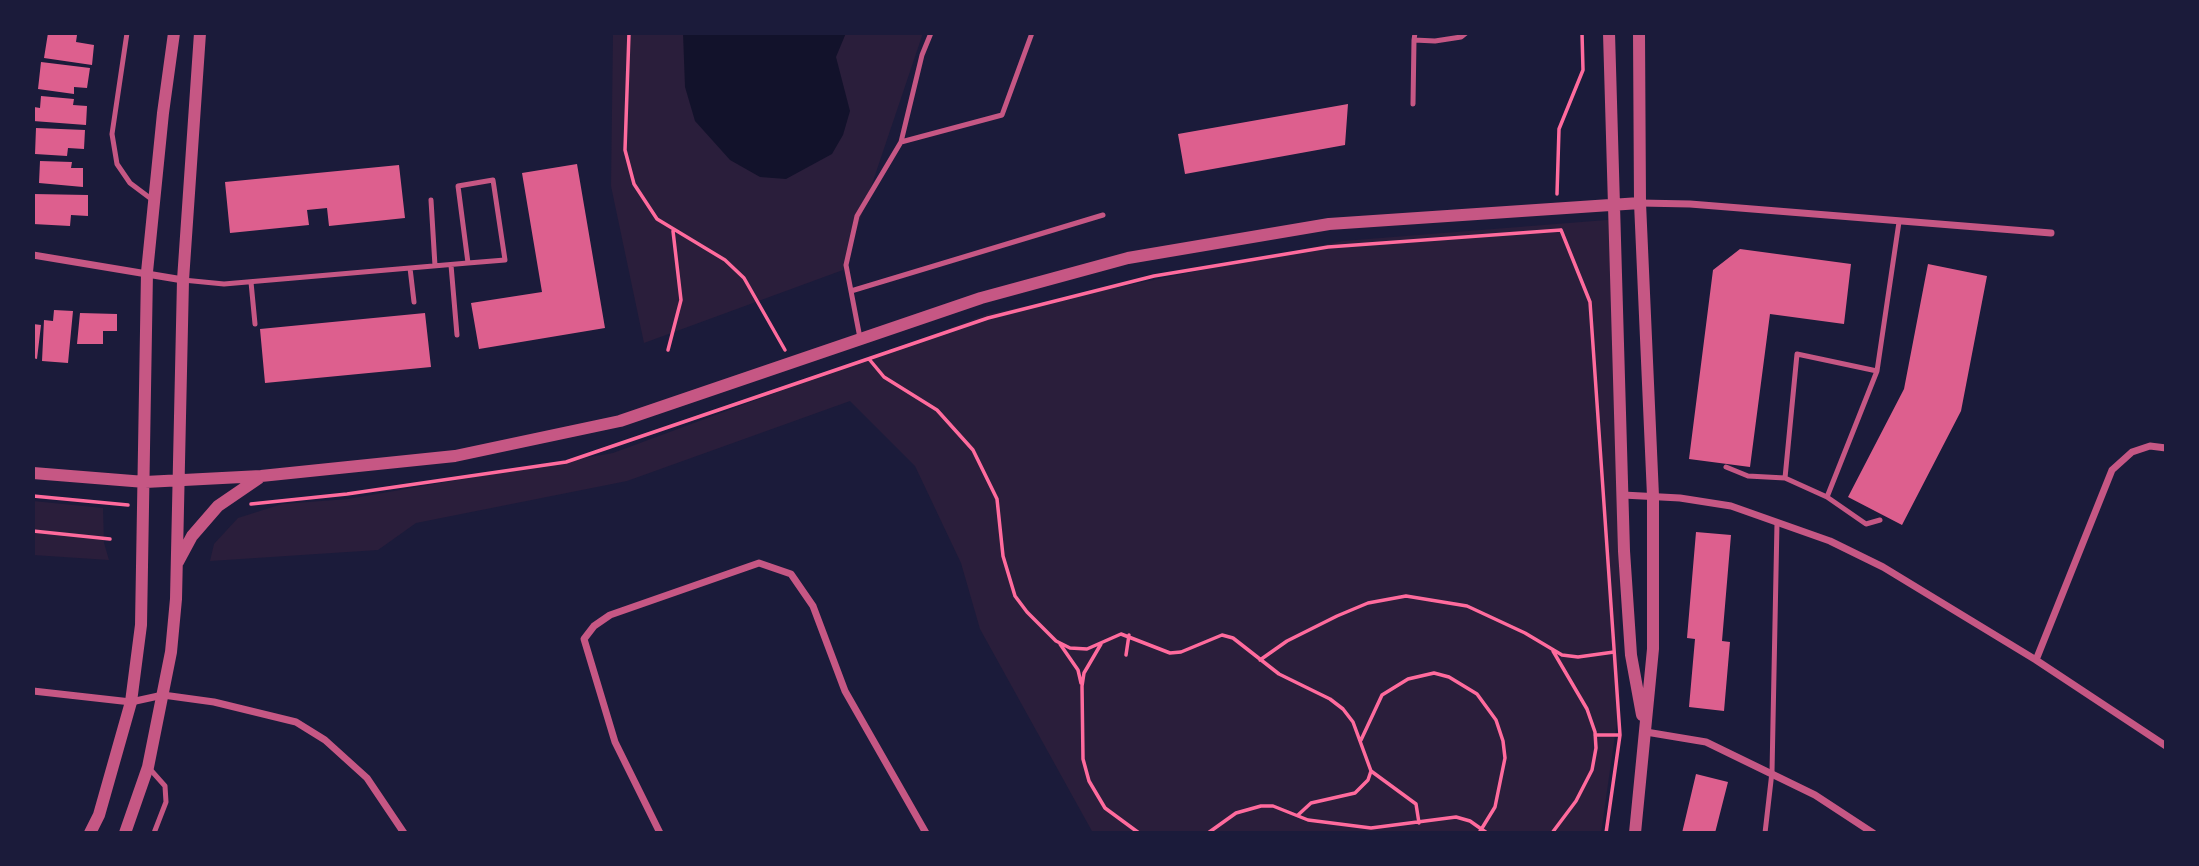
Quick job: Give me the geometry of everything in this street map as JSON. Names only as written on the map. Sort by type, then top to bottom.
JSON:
[{"type":"street","points":[[90,833],[99,815],[131,702],[141,625],[147,272],[174,33]]},
{"type":"street","points":[[125,833],[148,767],[171,652],[177,565],[183,280],[200,33]]},
{"type":"street","points":[[1609,33],[1623,495],[1631,655],[1646,732]]},
{"type":"street","points":[[1635,833],[1653,649],[1653,496],[1640,203],[1639,33]]},
{"type":"street","points":[[33,473],[145,482],[179,481],[261,476],[455,456],[620,421],[981,298],[1128,258],[1329,224],[1640,203],[1690,204],[2051,233]]},
{"type":"street","points":[[33,255],[183,280]]},
{"type":"street","points":[[2036,660],[2112,470],[2132,452],[2150,446],[2166,448]]},
{"type":"street","points":[[177,565],[192,536],[218,506],[261,476]]},
{"type":"street","points":[[1623,495],[1731,506],[1830,541],[1883,567],[2036,660],[2166,746]]},
{"type":"street","points":[[660,833],[615,741],[584,639],[594,626],[610,615],[759,563],[791,575],[813,606],[845,691],[926,833]]},
{"type":"street","points":[[33,691],[131,702],[163,695],[215,702],[296,722],[348,758],[368,778],[404,833]]},
{"type":"street","points":[[1646,732],[1706,741],[1772,772],[1873,833]]},
{"type":"lane","points":[[127,33],[112,134],[117,164],[130,183],[153,201]]},
{"type":"lane","points":[[860,338],[846,265],[857,216],[901,142],[922,55],[931,33]]},
{"type":"lane","points":[[901,142],[1002,115],[1032,33]]},
{"type":"lane","points":[[1413,104],[1414,37],[1435,41],[1461,37],[1466,33]]},
{"type":"lane","points":[[183,280],[224,284],[468,264],[505,260],[493,180],[458,186],[468,264]]},
{"type":"lane","points":[[431,200],[435,266]]},
{"type":"lane","points":[[851,291],[1103,215]]},
{"type":"lane","points":[[1827,497],[1877,371],[1899,222]]},
{"type":"lane","points":[[452,265],[457,335]]},
{"type":"lane","points":[[410,268],[414,302]]},
{"type":"lane","points":[[251,282],[255,324]]},
{"type":"lane","points":[[1785,478],[1797,354],[1877,371]]},
{"type":"lane","points":[[1726,467],[1748,475],[1785,478],[1827,497],[1866,524],[1880,520]]},
{"type":"lane","points":[[1765,833],[1772,772],[1777,523]]},
{"type":"lane","points":[[148,767],[158,776],[166,802],[154,833]]},
{"type":"path","points":[[629,33],[625,150],[634,184],[657,219],[725,260],[744,278],[790,361]]},
{"type":"path","points":[[1582,33],[1583,70],[1559,129],[1555,179],[1561,230],[1590,302],[1620,735],[1606,833]]},
{"type":"path","points":[[248,505],[256,501],[346,494],[566,462],[988,318],[1154,276],[1328,247],[1561,230]]},
{"type":"path","points":[[668,350],[681,300],[673,231]]},
{"type":"path","points":[[869,359],[884,377],[937,411],[973,450],[997,499],[1003,556],[1015,596],[1034,620],[1059,642],[1070,648],[1087,649],[1121,634],[1170,653],[1181,652],[1222,635],[1247,647],[1260,660],[1343,709],[1353,722],[1371,771],[1416,804],[1419,823]]},
{"type":"path","points":[[33,496],[128,505]]},
{"type":"path","points":[[33,531],[110,539]]},
{"type":"path","points":[[1260,660],[1287,641],[1337,616],[1368,603],[1406,596],[1467,606],[1552,649],[1577,657],[1614,652]]},
{"type":"path","points":[[1126,655],[1129,635]]},
{"type":"path","points":[[1059,642],[1078,670],[1082,686]]},
{"type":"path","points":[[1102,642],[1084,673],[1082,686],[1081,737],[1089,780],[1105,808],[1139,833]]},
{"type":"path","points":[[1552,649],[1579,692],[1595,735],[1592,770],[1576,800],[1552,833]]},
{"type":"path","points":[[1360,742],[1373,708],[1392,687],[1423,674],[1449,677],[1477,694],[1496,720],[1504,758],[1495,807],[1479,833]]},
{"type":"path","points":[[1595,735],[1620,735]]},
{"type":"path","points":[[1298,815],[1311,803],[1354,793],[1368,780],[1371,771]]},
{"type":"path","points":[[1208,833],[1248,808],[1273,806],[1336,825],[1371,828],[1456,817],[1470,821],[1487,833]]},
{"type":"shaded area","points":[[613,33],[923,33],[843,270],[644,343],[611,186]]},
{"type":"shaded area","points":[[683,33],[846,33],[836,57],[850,111],[843,135],[832,154],[786,179],[760,177],[730,160],[695,121],[685,87]]},
{"type":"shaded area","points":[[1619,219],[1620,700],[1601,833],[1093,833],[980,629],[961,563],[915,466],[850,401],[627,481],[416,523],[378,550],[210,561],[214,544],[238,518],[282,504],[348,499],[613,453],[988,314],[1343,241]]},
{"type":"shaded area","points":[[33,501],[103,508],[104,543],[109,560],[33,555]]},
{"type":"building","points":[[48,33],[77,35],[76,42],[94,45],[92,65],[44,58]]},
{"type":"building","points":[[41,62],[90,68],[87,88],[74,87],[74,94],[38,89]]},
{"type":"building","points":[[41,96],[74,99],[73,105],[87,106],[86,125],[33,121],[34,107],[40,108]]},
{"type":"building","points":[[1348,104],[1345,145],[1185,174],[1178,134]]},
{"type":"building","points":[[36,128],[85,130],[84,149],[68,148],[67,156],[35,154]]},
{"type":"building","points":[[40,161],[72,162],[71,168],[83,168],[83,187],[39,183]]},
{"type":"building","points":[[577,164],[605,328],[479,349],[471,303],[542,292],[522,173]]},
{"type":"building","points":[[399,165],[405,218],[329,226],[327,208],[307,210],[309,225],[230,233],[225,182]]},
{"type":"building","points":[[33,194],[88,195],[88,216],[71,215],[70,226],[33,224]]},
{"type":"building","points":[[1740,249],[1851,264],[1844,324],[1770,314],[1750,467],[1689,459],[1713,270]]},
{"type":"building","points":[[1928,264],[1987,276],[1961,411],[1902,525],[1848,497],[1904,389]]},
{"type":"building","points":[[54,310],[73,311],[68,363],[42,361],[44,320],[53,321]]},
{"type":"building","points":[[80,313],[117,314],[117,331],[103,331],[103,344],[77,344]]},
{"type":"building","points":[[425,313],[431,367],[265,383],[260,329]]},
{"type":"building","points":[[33,324],[41,325],[37,359],[33,358]]},
{"type":"building","points":[[1696,532],[1731,535],[1722,641],[1730,642],[1724,711],[1689,707],[1695,639],[1687,638]]},
{"type":"building","points":[[1696,774],[1728,782],[1715,833],[1682,833]]}]
